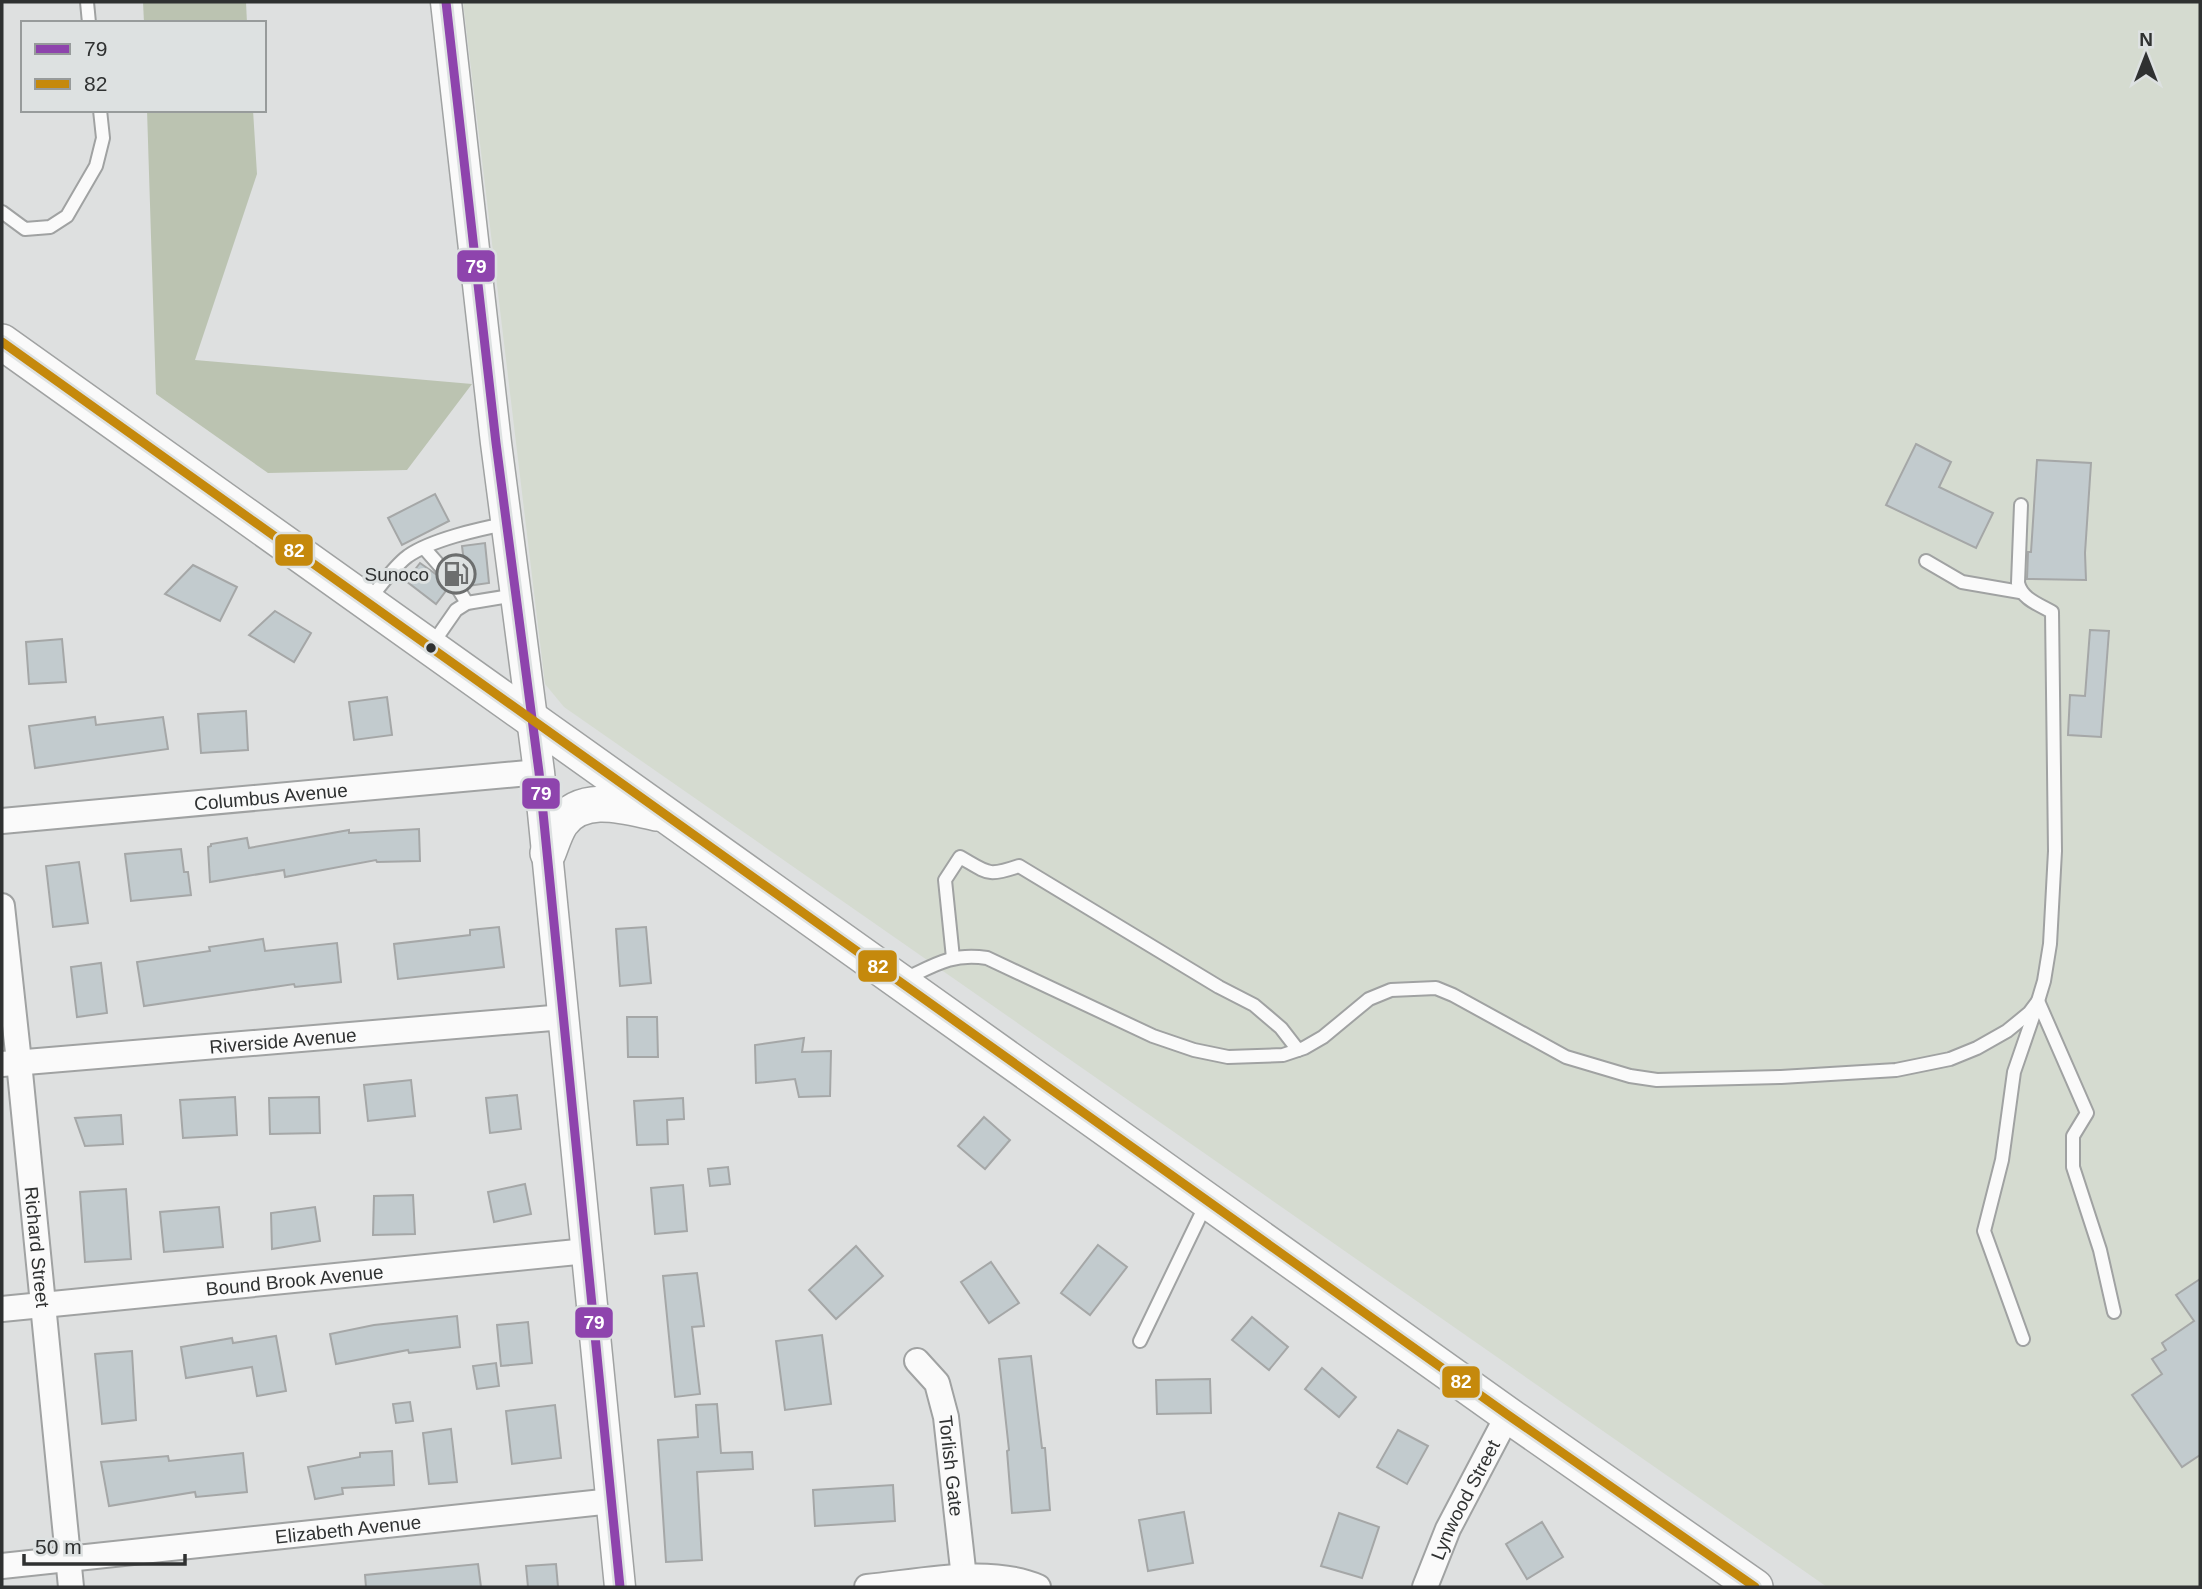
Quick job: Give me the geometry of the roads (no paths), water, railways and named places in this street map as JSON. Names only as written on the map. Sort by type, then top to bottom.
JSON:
[{"type":"main road","points":[[2,342],[1508,1415],[1737,1582]]},
{"type":"main road","points":[[548,853],[559,825],[579,807],[596,803],[664,814]]},
{"type":"street","points":[[446,2],[506,524],[548,853],[620,1587]]},
{"type":"street","name":"Columbus Avenue","points":[[2,821],[539,772]]},
{"type":"street","name":"Richard Street","points":[[2,906],[11,1063],[43,1305],[71,1587]]},
{"type":"street","name":"Riverside Avenue","points":[[11,1063],[564,1017]]},
{"type":"street","name":"Bound Brook Avenue","points":[[2,1309],[587,1251]]},
{"type":"street","name":"Torlish Gate","points":[[917,1361],[937,1384],[946,1417],[964,1577]]},
{"type":"street","name":"Lynwood Street","points":[[1425,1587],[1448,1529],[1508,1415]]},
{"type":"street","name":"Elizabeth Avenue","points":[[2,1566],[612,1502]]},
{"type":"street","points":[[867,1587],[964,1577],[1003,1577],[1038,1587]]},
{"type":"lane","points":[[87,2],[89,21]]},
{"type":"lane","points":[[2,212],[25,229],[50,228],[67,216],[96,166],[103,138],[100,112]]},
{"type":"lane","points":[[2021,505],[2018,583],[2020,592],[2052,612],[2054,851],[2050,944],[2044,981],[2014,1073],[2002,1160],[1984,1231],[2023,1339]]},
{"type":"lane","points":[[368,601],[407,557],[424,548],[481,529],[506,524]]},
{"type":"lane","points":[[424,548],[454,582],[467,603]]},
{"type":"lane","points":[[1926,561],[1962,582],[2020,592]]},
{"type":"lane","points":[[431,647],[456,610],[467,603],[516,596]]},
{"type":"lane","points":[[953,958],[944,880],[960,857],[989,873],[1019,866],[1219,987],[1254,1005],[1275,1021],[1298,1050]]},
{"type":"lane","points":[[899,982],[953,958],[987,958],[1153,1036],[1194,1050],[1228,1057],[1283,1055],[1323,1037],[1369,999],[1391,990],[1436,988],[1566,1057],[1630,1076],[1657,1080],[1781,1077],[1896,1070],[1950,1059],[2007,1031],[2029,1013],[2038,1001]]},
{"type":"lane","points":[[2038,1001],[2087,1113],[2073,1136],[2073,1167],[2100,1250],[2114,1312]]},
{"type":"lane","points":[[1139,1341],[1208,1202]]},
{"type":"place","name":"Sunoco","points":[[456,574]]}]
